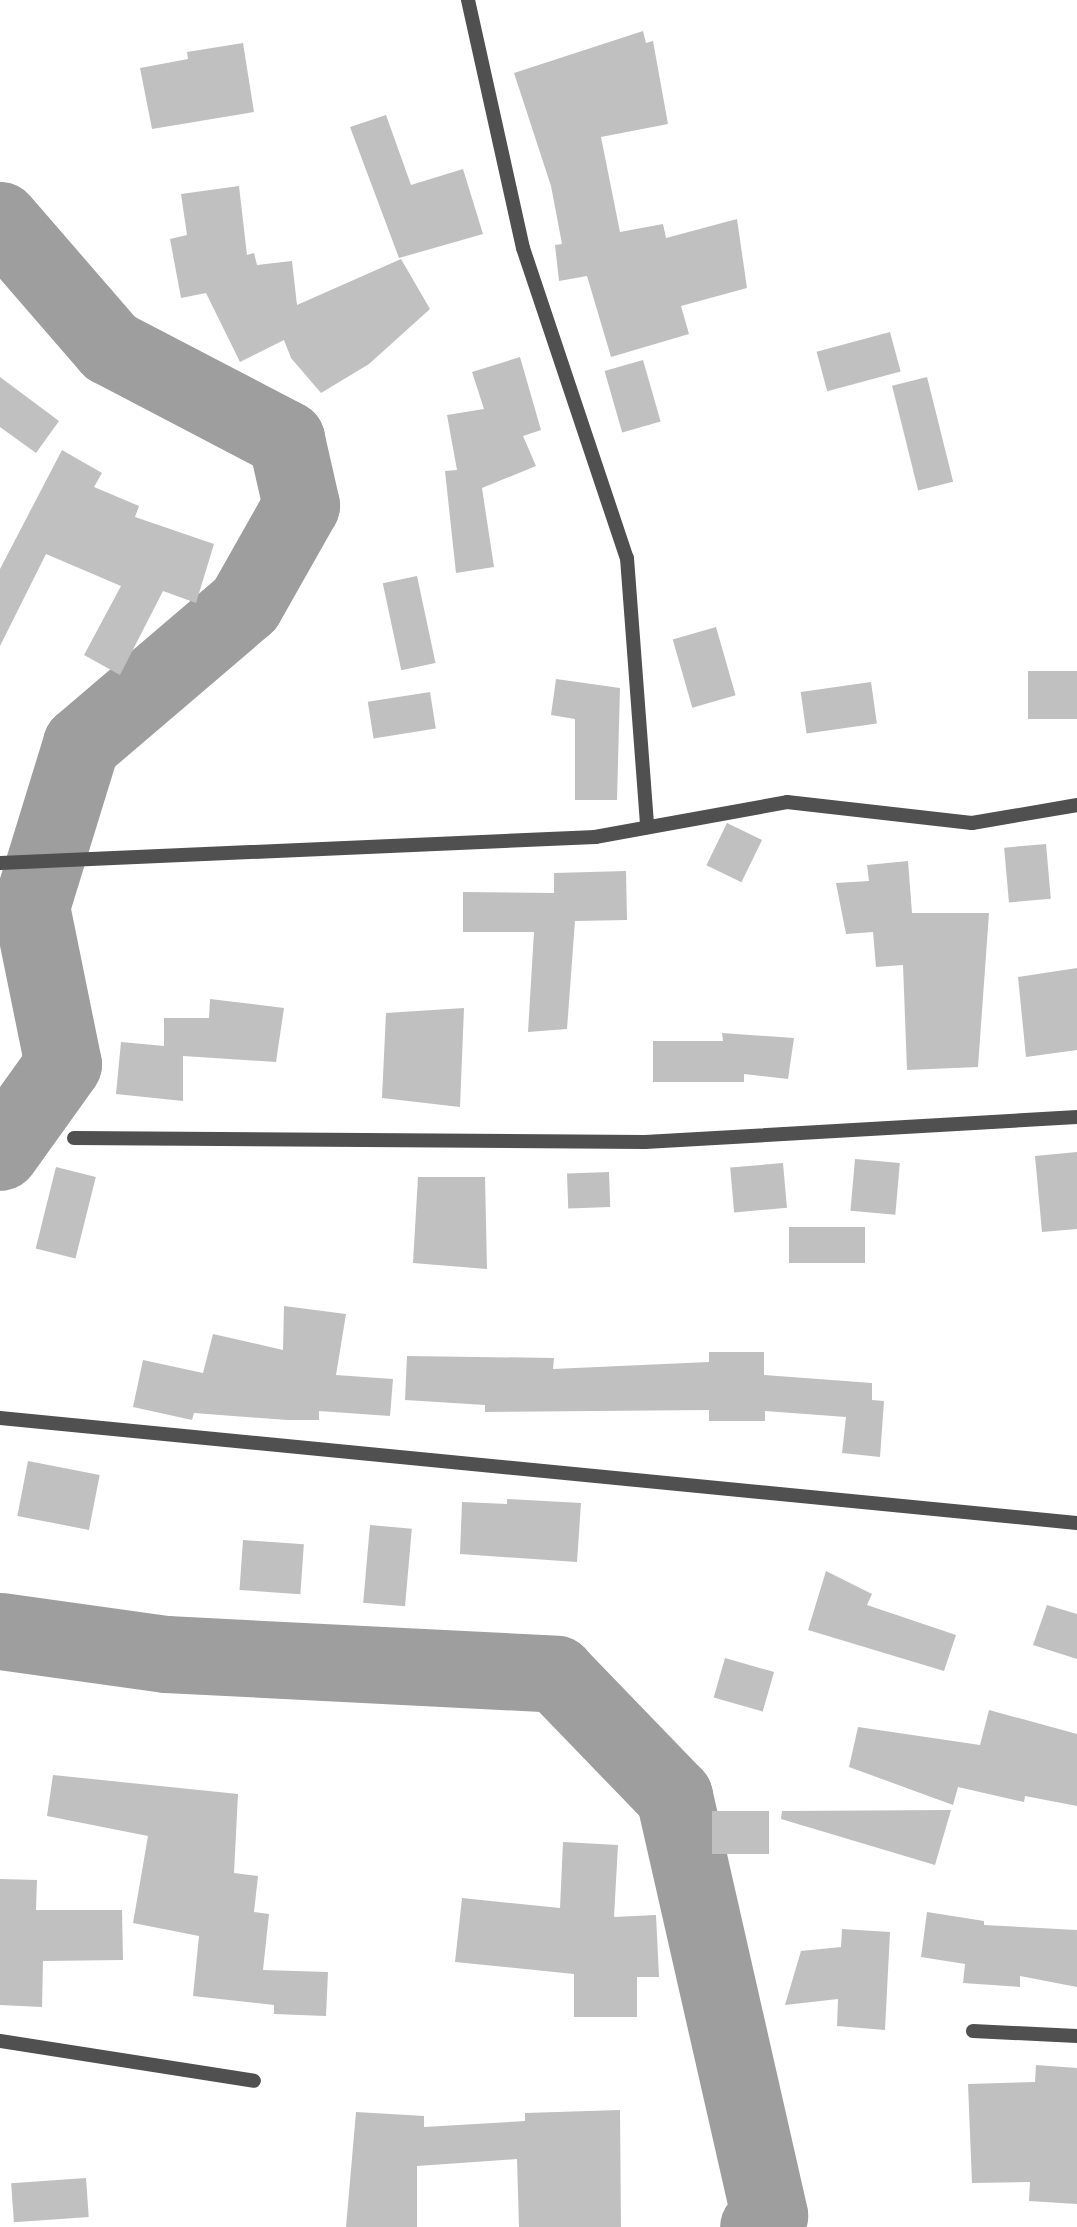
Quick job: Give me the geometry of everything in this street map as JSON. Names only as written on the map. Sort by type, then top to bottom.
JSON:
[{"type":"street","points":[[468,0],[523,248],[628,558],[647,828]]},
{"type":"street","points":[[0,863],[88,863],[582,838],[787,802],[972,823],[1077,805]]},
{"type":"street","points":[[74,1138],[645,1142],[1077,1117]]},
{"type":"street","points":[[0,1418],[1077,1523]]},
{"type":"street","points":[[973,2031],[1077,2036]]},
{"type":"street","points":[[0,2040],[254,2081]]},
{"type":"building","points":[[643,31],[646,43],[653,41],[668,124],[601,137],[620,232],[663,224],[666,238],[737,219],[747,288],[681,306],[689,334],[611,357],[587,276],[559,281],[555,245],[562,244],[551,186],[514,73]]},
{"type":"building","points":[[243,43],[254,112],[152,129],[140,68],[188,59],[187,52]]},
{"type":"building","points":[[386,115],[411,185],[463,169],[483,234],[399,258],[350,127]]},
{"type":"building","points":[[239,186],[247,255],[254,253],[257,265],[292,261],[297,305],[401,259],[430,309],[369,364],[321,393],[291,358],[284,340],[240,362],[206,293],[181,298],[170,239],[187,235],[181,194]]},
{"type":"building","points":[[890,332],[901,372],[827,391],[817,352]]},
{"type":"building","points":[[520,357],[541,430],[523,436],[536,466],[482,488],[494,567],[456,573],[445,471],[457,470],[447,415],[484,409],[472,372]]},
{"type":"building","points":[[643,360],[661,422],[622,433],[605,371]]},
{"type":"building","points":[[0,377],[59,421],[36,453],[0,427]]},
{"type":"building","points":[[927,377],[953,482],[918,491],[892,386]]},
{"type":"building","points":[[62,450],[102,473],[94,487],[139,506],[135,517],[214,544],[196,603],[163,591],[120,675],[84,655],[121,586],[46,554],[0,646],[0,569]]},
{"type":"building","points":[[417,576],[436,663],[401,670],[383,583]]},
{"type":"building","points":[[716,627],[736,695],[692,708],[673,639]]},
{"type":"building","points":[[1028,671],[1077,671],[1077,719],[1028,719]]},
{"type":"building","points":[[556,679],[620,688],[617,800],[575,800],[575,719],[551,715]]},
{"type":"building","points":[[871,682],[877,724],[807,733],[801,692]]},
{"type":"building","points":[[430,692],[436,729],[374,738],[368,702]]},
{"type":"building","points":[[727,823],[762,840],[741,882],[706,865]]},
{"type":"building","points":[[1046,844],[1051,899],[1009,902],[1004,848]]},
{"type":"building","points":[[908,861],[912,913],[989,913],[978,1067],[907,1070],[903,965],[876,967],[873,932],[846,934],[836,883],[869,881],[867,865]]},
{"type":"building","points":[[626,871],[627,920],[575,921],[567,1029],[528,1032],[534,932],[463,932],[463,892],[554,893],[554,873]]},
{"type":"building","points":[[1077,968],[1077,1050],[1026,1057],[1018,977]]},
{"type":"building","points":[[210,999],[284,1008],[276,1062],[183,1056],[183,1101],[116,1094],[121,1042],[164,1046],[164,1018],[209,1018]]},
{"type":"building","points":[[464,1008],[460,1107],[382,1098],[386,1013]]},
{"type":"building","points":[[722,1033],[794,1038],[788,1079],[744,1074],[744,1082],[653,1082],[653,1041],[723,1041]]},
{"type":"building","points":[[1077,1152],[1077,1229],[1042,1232],[1035,1156]]},
{"type":"building","points":[[855,1159],[900,1163],[895,1215],[850,1211]]},
{"type":"building","points":[[783,1163],[787,1208],[734,1212],[730,1168]]},
{"type":"building","points":[[56,1167],[96,1177],[75,1258],[36,1249]]},
{"type":"building","points":[[609,1172],[610,1207],[568,1208],[567,1173]]},
{"type":"building","points":[[418,1177],[485,1177],[487,1269],[413,1263]]},
{"type":"building","points":[[789,1227],[865,1227],[865,1263],[789,1263]]},
{"type":"building","points":[[284,1306],[346,1314],[336,1375],[393,1379],[390,1416],[319,1411],[319,1420],[287,1420],[194,1413],[192,1420],[133,1407],[143,1360],[203,1373],[213,1334],[283,1350]]},
{"type":"building","points":[[709,1352],[764,1352],[764,1375],[872,1383],[872,1400],[884,1401],[880,1457],[842,1453],[846,1417],[765,1411],[765,1421],[709,1421],[709,1410],[485,1412],[485,1405],[405,1400],[407,1356],[554,1358],[553,1369],[709,1362]]},
{"type":"building","points":[[28,1461],[100,1475],[89,1530],[17,1516]]},
{"type":"building","points":[[507,1499],[581,1503],[577,1562],[460,1554],[462,1502],[507,1504]]},
{"type":"building","points":[[370,1525],[412,1529],[405,1606],[363,1603]]},
{"type":"building","points":[[243,1540],[304,1544],[300,1594],[240,1590]]},
{"type":"building","points":[[826,1571],[872,1594],[867,1605],[956,1635],[944,1671],[808,1630]]},
{"type":"building","points":[[1047,1605],[1077,1614],[1077,1659],[1033,1645]]},
{"type":"building","points":[[725,1658],[774,1672],[763,1711],[714,1697]]},
{"type":"building","points":[[989,1710],[1077,1734],[1077,1806],[1025,1796],[1024,1802],[958,1787],[953,1805],[849,1767],[858,1727],[980,1745]]},
{"type":"building","points":[[53,1775],[238,1794],[234,1873],[258,1876],[254,1912],[269,1914],[263,1970],[328,1972],[326,2016],[274,2014],[274,2005],[193,1996],[199,1936],[133,1923],[148,1836],[47,1816]]},
{"type":"building","points":[[951,1810],[935,1865],[781,1819],[782,1811]]},
{"type":"building","points":[[712,1811],[769,1811],[769,1854],[712,1854]]},
{"type":"building","points":[[563,1842],[618,1845],[614,1917],[656,1915],[659,1977],[637,1977],[637,2017],[574,2017],[574,1974],[455,1962],[462,1898],[560,1908]]},
{"type":"building","points":[[0,1879],[37,1880],[36,1910],[122,1910],[123,1960],[43,1961],[42,2007],[0,2005]]},
{"type":"building","points":[[927,1912],[984,1921],[984,1925],[1077,1930],[1077,1987],[1020,1976],[1020,1987],[963,1983],[965,1964],[921,1957]]},
{"type":"building","points":[[842,1929],[890,1932],[885,2030],[837,2026],[838,1999],[785,2005],[801,1951],[841,1947]]},
{"type":"building","points":[[1036,2065],[1077,2068],[1077,2204],[1029,2201],[1030,2182],[972,2183],[968,2084],[1035,2082]]},
{"type":"building","points":[[620,2110],[621,2227],[519,2227],[517,2159],[417,2166],[417,2227],[346,2227],[356,2112],[424,2116],[424,2127],[525,2121],[525,2113]]},
{"type":"building","points":[[86,2178],[89,2217],[14,2222],[11,2183]]},
{"type":"waterway","points":[[0,220],[110,347],[286,439],[301,505],[245,604],[81,744],[31,907],[63,1064],[0,1152]]},
{"type":"waterway","points":[[0,1631],[166,1654],[556,1674],[674,1796],[769,2215],[758,2227]]}]
